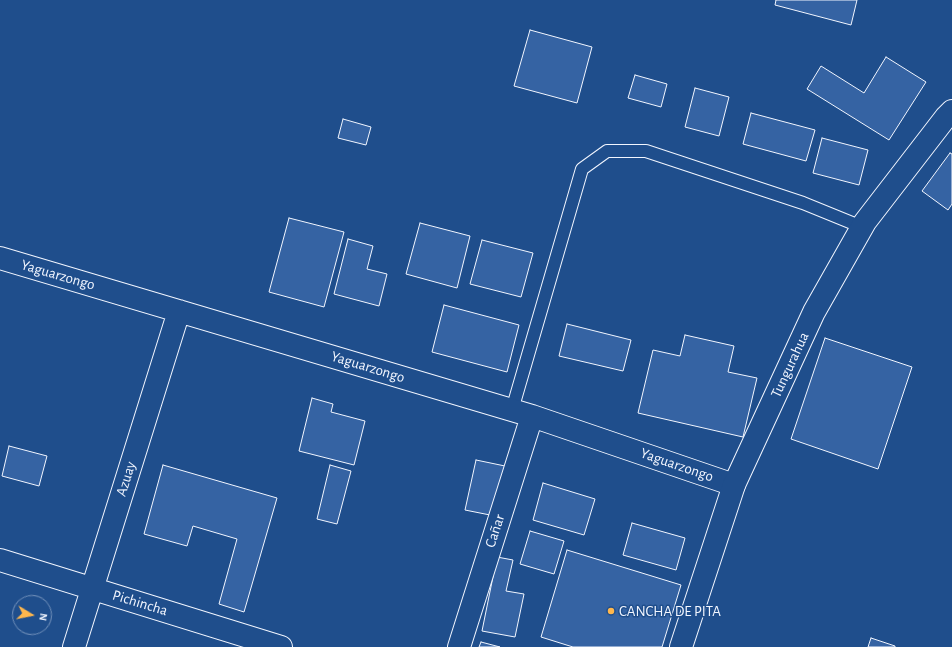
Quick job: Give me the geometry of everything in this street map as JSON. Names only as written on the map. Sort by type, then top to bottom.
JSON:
[{"type":"street","name":"Tungurahua","points":[[681,647],[734,485],[814,312],[865,222],[946,117],[952,112]]},
{"type":"street","name":"Yaguarzongo","points":[[0,258],[522,413],[734,485]]},
{"type":"street","name":"Azuay","points":[[74,647],[179,311]]},
{"type":"street","name":"Cañar","points":[[459,647],[522,413]]},
{"type":"street","name":"Pichincha","points":[[0,560],[281,647]]},
{"type":"lane","points":[[522,413],[582,169],[607,151],[646,151],[803,203],[862,228]]},
{"type":"building","points":[[776,0],[857,0],[851,25],[775,5]]},
{"type":"building","points":[[530,30],[592,47],[577,103],[514,86]]},
{"type":"building","points":[[886,57],[926,82],[889,140],[807,89],[821,66],[864,93]]},
{"type":"building","points":[[635,75],[667,84],[661,107],[628,98]]},
{"type":"building","points":[[695,88],[729,97],[719,136],[685,127]]},
{"type":"building","points":[[751,113],[815,130],[806,161],[743,144]]},
{"type":"building","points":[[343,119],[371,127],[366,145],[338,138]]},
{"type":"building","points":[[822,138],[868,150],[859,185],[813,173]]},
{"type":"building","points":[[950,153],[952,154],[952,204],[948,210],[922,191]]},
{"type":"building","points":[[289,218],[344,232],[324,307],[269,292]]},
{"type":"building","points":[[420,223],[470,236],[457,288],[406,274]]},
{"type":"building","points":[[348,239],[373,246],[367,269],[387,274],[379,306],[334,294]]},
{"type":"building","points":[[482,240],[533,253],[521,297],[470,284]]},
{"type":"building","points":[[444,305],[519,325],[507,372],[432,352]]},
{"type":"building","points":[[567,324],[631,340],[623,371],[559,356]]},
{"type":"building","points":[[685,335],[734,346],[728,372],[757,378],[743,437],[638,413],[653,350],[680,356]]},
{"type":"building","points":[[825,338],[912,367],[878,469],[791,439]]},
{"type":"building","points":[[312,398],[333,404],[331,412],[365,421],[354,465],[299,451]]},
{"type":"building","points":[[9,446],[47,456],[39,486],[2,476]]},
{"type":"building","points":[[476,460],[505,466],[495,516],[465,510]]},
{"type":"building","points":[[163,465],[277,498],[244,612],[219,604],[237,539],[193,526],[187,546],[144,534]]},
{"type":"building","points":[[330,465],[351,471],[337,524],[317,519]]},
{"type":"building","points":[[543,483],[595,499],[584,535],[533,520]]},
{"type":"building","points":[[632,523],[685,538],[676,570],[623,555]]},
{"type":"building","points":[[530,531],[564,541],[554,574],[520,564]]},
{"type":"building","name":"CANCHA DE PITA","points":[[567,550],[681,585],[662,647],[573,647],[541,637]]},
{"type":"building","points":[[497,557],[513,560],[506,591],[524,594],[515,637],[482,631]]},
{"type":"building","points":[[871,638],[895,646],[895,647],[868,647]]},
{"type":"building","points":[[481,642],[500,647],[479,647]]},
{"type":"place","name":"CANCHA DE PITA","points":[[611,611]]}]
